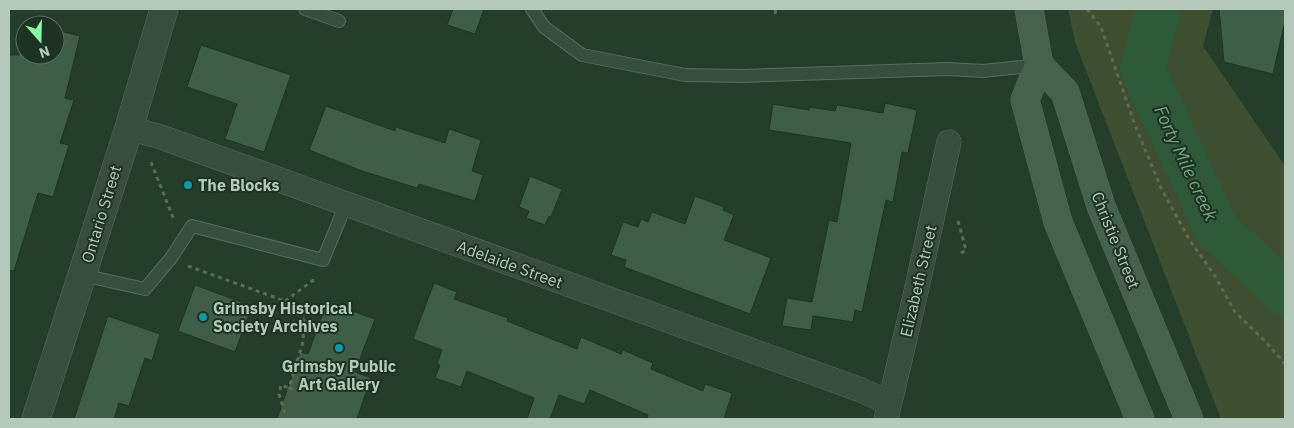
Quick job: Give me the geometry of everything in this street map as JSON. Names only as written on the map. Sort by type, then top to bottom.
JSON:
[{"type":"main road","points":[[1029,9],[1039,65],[1025,100],[1058,222],[1140,419]]},
{"type":"main road","name":"Christie Street","points":[[1039,65],[1065,92],[1101,206],[1189,419]]},
{"type":"street","name":"Ontario Street","points":[[36,419],[129,128],[164,9]]},
{"type":"street","name":"Adelaide Street","points":[[129,128],[346,204],[861,390],[888,411]]},
{"type":"street","name":"Elizabeth Street","points":[[888,411],[949,142]]},
{"type":"lane","points":[[304,9],[339,21]]},
{"type":"lane","points":[[532,9],[544,27],[582,55],[685,75],[743,76],[948,69],[983,71],[1039,65]]},
{"type":"lane","points":[[82,275],[145,289],[171,258],[192,226],[323,260],[346,204]]},
{"type":"path","points":[[775,14],[776,9]]},
{"type":"path","points":[[1087,9],[1101,27],[1160,188],[1189,239],[1236,312],[1285,364]]},
{"type":"path","points":[[151,162],[168,205]]},
{"type":"path","points":[[956,218],[966,250],[958,255]]},
{"type":"path","points":[[187,266],[285,301],[304,320],[303,342],[289,388]]},
{"type":"path","points":[[286,413],[278,394],[281,385],[296,390]]},
{"type":"green space","points":[[1068,9],[1213,9],[1203,46],[1285,166],[1285,419],[1221,419],[1075,42]]},
{"type":"building","points":[[453,9],[484,9],[475,34],[447,25]]},
{"type":"building","points":[[1219,9],[1285,9],[1285,21],[1273,74],[1224,62]]},
{"type":"building","points":[[65,32],[80,36],[65,98],[74,100],[60,143],[69,145],[53,197],[38,193],[14,271],[9,270],[9,55],[15,55],[15,65],[65,65]]},
{"type":"building","points":[[201,45],[291,75],[264,152],[225,139],[237,104],[187,87]]},
{"type":"building","points":[[885,103],[917,110],[908,153],[902,152],[893,202],[886,200],[862,312],[855,310],[853,322],[813,316],[811,330],[782,326],[787,298],[812,302],[829,220],[837,222],[851,143],[769,130],[773,104],[809,110],[810,107],[835,111],[837,105],[883,113]]},
{"type":"building","points":[[326,106],[395,131],[396,127],[445,143],[449,129],[481,140],[472,171],[483,175],[475,201],[419,184],[417,188],[362,171],[309,150]]},
{"type":"building","points":[[530,176],[562,189],[551,217],[549,216],[545,225],[526,218],[529,211],[519,207]]},
{"type":"building","points":[[695,196],[724,207],[723,210],[734,215],[724,240],[771,258],[750,314],[624,267],[626,260],[611,255],[623,222],[638,227],[641,219],[648,222],[652,212],[685,224]]},
{"type":"building","points":[[434,283],[457,292],[454,299],[508,318],[507,321],[577,349],[581,337],[621,354],[623,350],[653,363],[651,369],[703,391],[705,384],[732,393],[724,419],[647,419],[648,415],[590,390],[584,404],[559,395],[550,419],[527,419],[534,398],[467,371],[461,387],[435,378],[440,365],[437,364],[442,350],[413,339]]},
{"type":"building","points":[[195,285],[252,306],[235,352],[178,331]]},
{"type":"building","points":[[327,302],[375,319],[355,372],[371,378],[357,419],[277,419],[300,352],[308,354]]},
{"type":"building","points":[[108,316],[160,334],[152,361],[145,358],[129,406],[119,403],[114,419],[74,419]]},
{"type":"waterway","name":"Forty Mile creek","points":[[1159,9],[1142,68],[1217,230],[1285,293]]},
{"type":"place","name":"The Blocks","points":[[188,185]]},
{"type":"place","name":"Grimsby Historical Society Archives","points":[[203,317]]},
{"type":"place","name":"Grimsby Public Art Gallery","points":[[339,348]]}]
